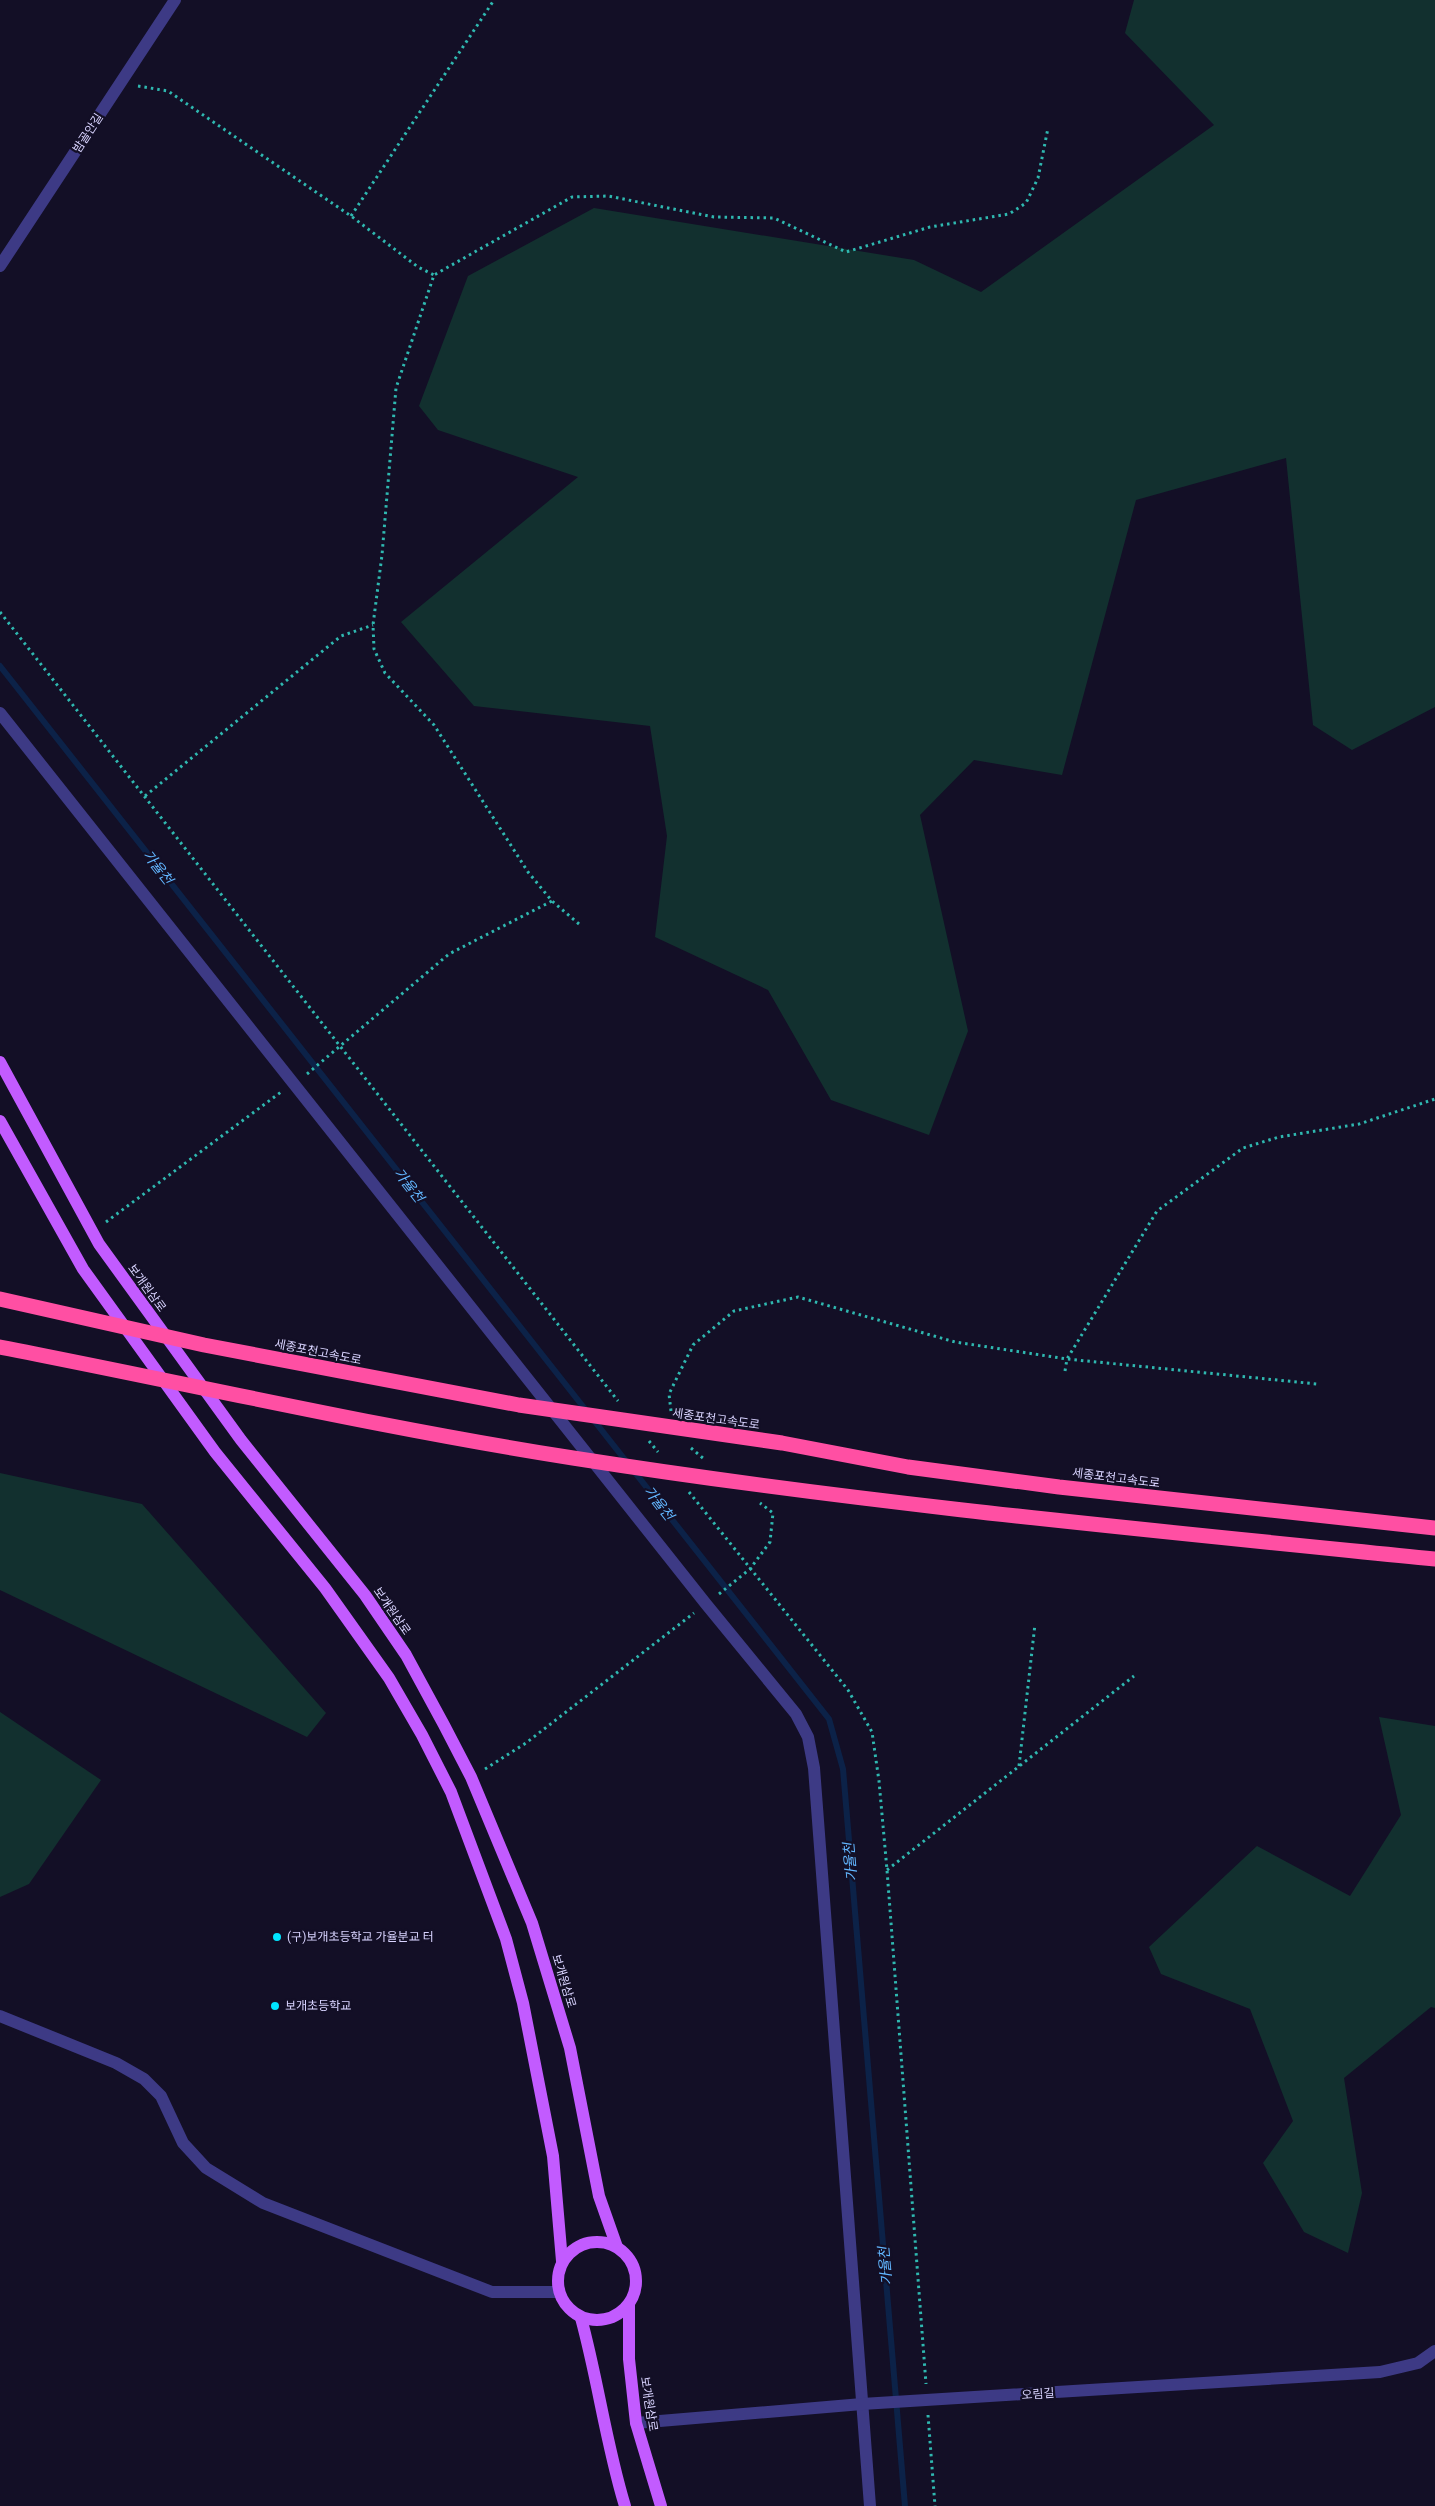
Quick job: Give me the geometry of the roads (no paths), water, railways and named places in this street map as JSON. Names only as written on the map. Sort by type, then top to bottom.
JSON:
[{"type":"highway","name":"세종포천고속도로","points":[[0,1299],[204,1345],[467,1396],[782,1443],[908,1467],[1435,1528]]},
{"type":"highway","points":[[0,1348],[151,1379],[573,1458],[827,1493],[1126,1528],[1435,1559]]},
{"type":"main road","name":"보개원삼로","points":[[0,1062],[92,1232],[133,1292],[241,1440],[364,1595],[406,1655],[471,1777],[532,1923],[570,2048],[599,2196],[617,2247]]},
{"type":"main road","points":[[0,1121],[83,1269],[215,1452],[325,1588],[383,1669],[422,1735],[451,1792],[506,1939],[523,2003],[553,2156],[562,2261]]},
{"type":"main road","points":[[593,2241],[606,2242],[617,2247],[627,2255],[633,2266],[636,2278],[635,2292],[629,2304],[620,2313],[607,2319],[581,2318],[569,2310],[559,2292],[558,2273],[562,2261],[570,2251],[593,2241]]},
{"type":"main road","name":"보개원삼로","points":[[629,2304],[629,2359],[636,2423],[662,2506]]},
{"type":"main road","points":[[581,2318],[595,2368],[617,2481],[625,2506]]},
{"type":"street","name":"밤골안길","points":[[0,266],[176,0]]},
{"type":"street","points":[[0,713],[297,1081],[711,1601],[796,1714],[808,1737],[814,1768],[870,2506]]},
{"type":"street","points":[[0,2016],[116,2063],[144,2079],[161,2096],[183,2143],[206,2168],[236,2189],[263,2203],[492,2292],[559,2292]]},
{"type":"street","name":"오림길","points":[[636,2423],[862,2404],[1380,2372],[1418,2363],[1435,2351]]},
{"type":"waterway","name":"가율천","points":[[0,666],[829,1719],[843,1769],[905,2506]]},
{"type":"place","name":"(구)보개초등학교 가율분교 터","points":[[277,1937]]},
{"type":"place","name":"보개초등학교","points":[[275,2006]]}]
